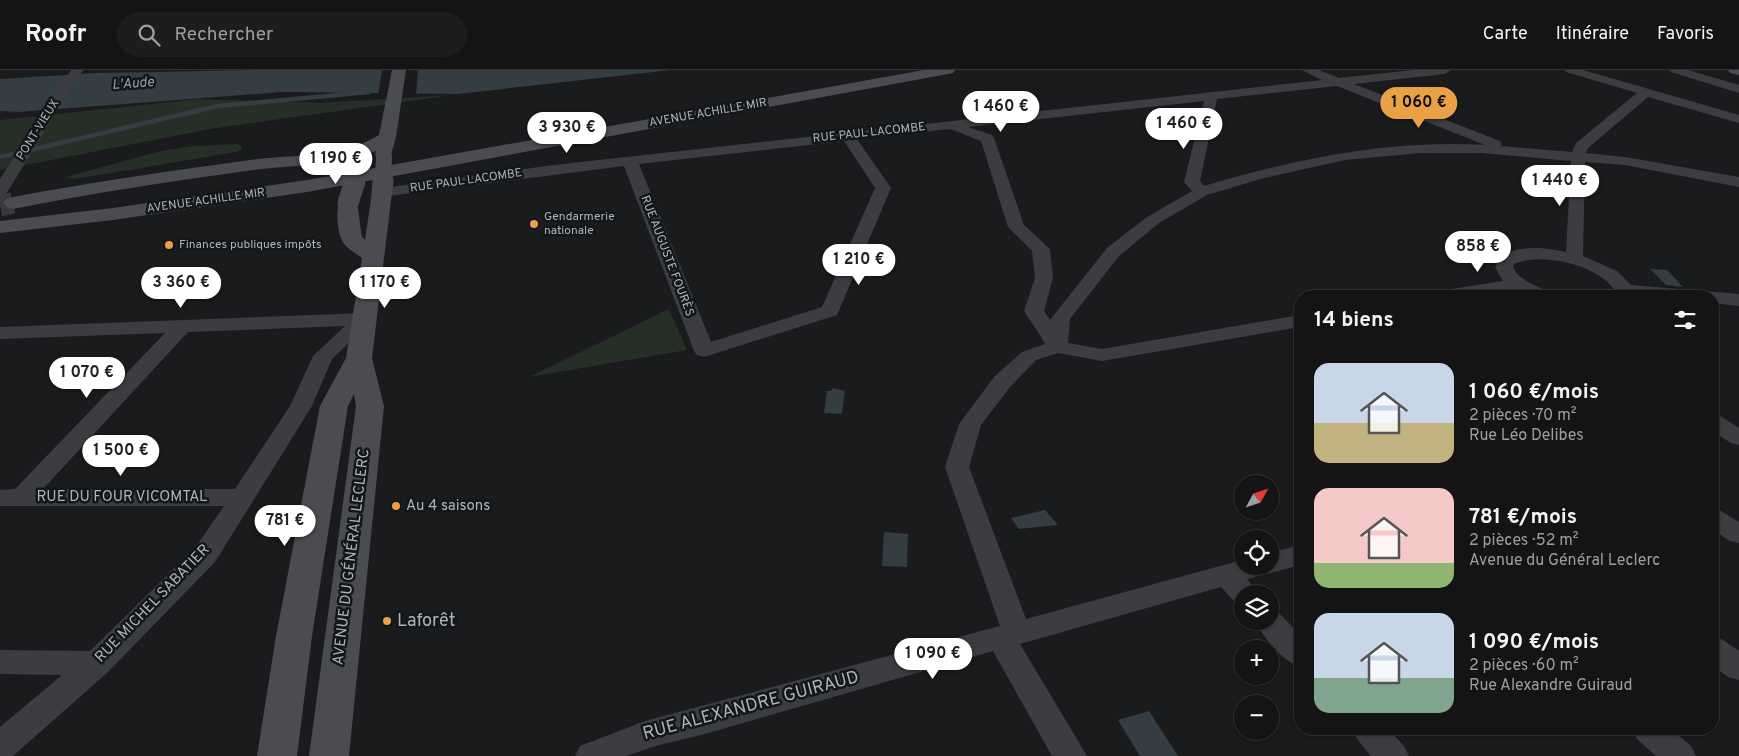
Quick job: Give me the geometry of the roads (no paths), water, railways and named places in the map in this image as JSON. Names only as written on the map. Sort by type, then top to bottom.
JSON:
[{"type":"main road","name":"AVENUE DU GÉNÉRAL LECLERC","points":[[278,756],[294,636],[334,406],[359,358],[382,192],[384,157],[399,70]]},
{"type":"main road","name":"AVENUE ACHILLE MIR","points":[[0,227],[113,214],[307,186],[948,70]]},
{"type":"main road","points":[[1735,70],[1739,71]]},
{"type":"main road","points":[[7,197],[61,193],[255,164],[328,156],[370,148],[388,137]]},
{"type":"main road","points":[[328,156],[352,160],[359,167],[348,203],[348,220],[352,240],[372,255]]},
{"type":"main road","points":[[24,224],[35,208],[61,193]]},
{"type":"main road","name":"AVENUE DU GÉNÉRAL LECLERC","points":[[328,756],[370,406],[359,358]]},
{"type":"street","points":[[1308,70],[1509,150]]},
{"type":"street","name":"RUE PAUL LACOMBE","points":[[382,192],[554,169],[1445,70]]},
{"type":"street","points":[[1570,70],[1739,118]]},
{"type":"street","points":[[1675,70],[1739,89]]},
{"type":"street","name":"PONT-VIEUX","points":[[7,197],[76,71]]},
{"type":"street","points":[[1574,260],[1578,156],[1581,146],[1648,91]]},
{"type":"street","points":[[1201,192],[1192,182],[1211,97]]},
{"type":"street","points":[[948,125],[987,138],[1016,227],[1041,249],[1044,278],[1034,311],[1039,320],[1048,329],[1057,347]]},
{"type":"street","name":"RUE AUGUSTE FOURÈS","points":[[630,161],[704,351],[830,311],[884,188],[848,136]]},
{"type":"street","points":[[551,142],[554,169]]},
{"type":"street","points":[[1057,347],[1060,318],[1113,252],[1153,220],[1201,192],[1261,174],[1345,156],[1421,149],[1509,150],[1666,167],[1739,182]]},
{"type":"street","points":[[1530,290],[1517,284],[1507,275],[1504,266],[1508,260],[1534,254],[1574,260],[1608,273],[1620,281],[1625,290]]},
{"type":"street","points":[[1481,290],[1517,284]]},
{"type":"street","points":[[1719,298],[1739,300]]},
{"type":"street","points":[[0,333],[364,319]]},
{"type":"street","name":"RUE MICHEL SABATIER","points":[[0,746],[97,663],[205,555],[301,406],[323,356],[364,319]]},
{"type":"street","points":[[1070,756],[1009,635],[957,467],[970,424],[1002,382],[1029,356],[1057,347],[1102,355],[1294,322]]},
{"type":"street","points":[[10,498],[181,327]]},
{"type":"street","points":[[1719,427],[1731,436]]},
{"type":"street","name":"RUE DU FOUR VICOMTAL","points":[[10,498],[243,497]]},
{"type":"street","points":[[1719,521],[1739,534]]},
{"type":"street","points":[[1279,561],[1294,557]]},
{"type":"street","name":"RUE ALEXANDRE GUIRAUD","points":[[592,756],[609,747],[655,730],[701,721],[1009,635],[1235,584],[1246,575]]},
{"type":"street","points":[[1277,630],[1294,648]]},
{"type":"street","points":[[1719,653],[1739,668]]},
{"type":"street","points":[[0,662],[97,663]]},
{"type":"street","points":[[1373,735],[1392,756]]},
{"type":"street","points":[[1655,735],[1679,756]]},
{"type":"water","name":"L'Aude","points":[[260,70],[671,70],[458,94],[282,92],[19,112],[0,111],[0,79],[96,73]]},
{"type":"water","points":[[1650,269],[1667,270],[1683,287],[1666,285]]},
{"type":"water","points":[[833,388],[845,391],[842,414],[824,413],[827,391],[831,391]]},
{"type":"water","points":[[1045,510],[1058,525],[1019,529],[1011,518]]},
{"type":"water","points":[[884,532],[908,534],[907,567],[882,566]]},
{"type":"water","points":[[1149,711],[1178,756],[1140,756],[1118,720]]},
{"type":"waterway","points":[[0,157],[218,106],[369,92]]},
{"type":"tunnel","points":[[0,206],[13,203]]},
{"type":"place","name":"Gendarmerie nationale","points":[[534,224]]},
{"type":"place","name":"Finances publiques impôts","points":[[169,245]]},
{"type":"place","name":"Au 4 saisons","points":[[396,506]]},
{"type":"place","name":"Laforêt","points":[[387,621]]}]
